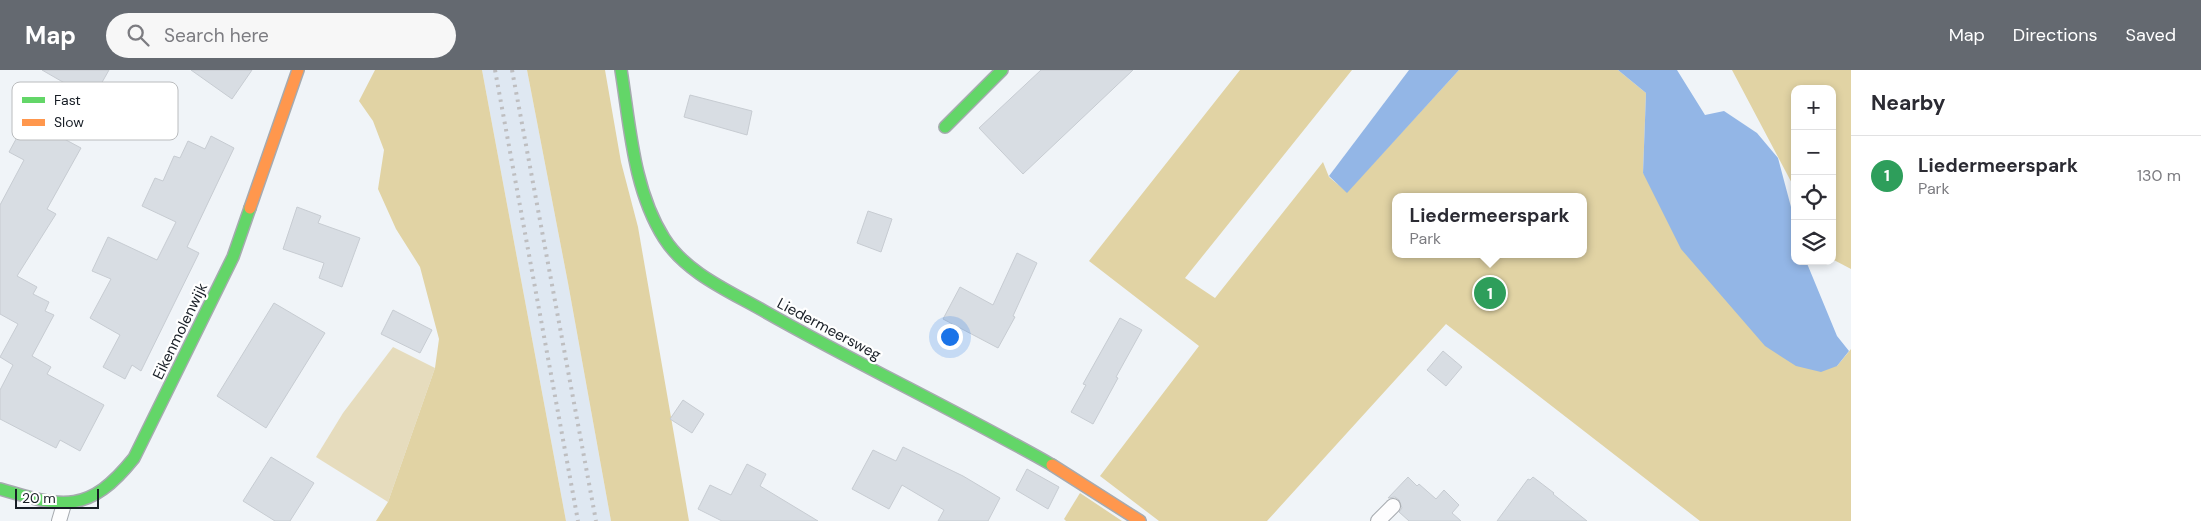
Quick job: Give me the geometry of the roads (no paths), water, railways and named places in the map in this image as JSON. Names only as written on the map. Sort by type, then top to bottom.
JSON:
[{"type":"street","name":"Eikenmolenwijk","points":[[0,489],[44,501],[64,504],[87,500],[107,490],[121,477],[134,458],[233,257],[298,70]]},
{"type":"street","name":"Liedermeersweg","points":[[622,70],[637,161],[651,215],[676,255],[703,276],[794,328],[1027,451],[1104,496],[1140,521]]},
{"type":"street","points":[[945,126],[1002,70]]},
{"type":"lane","points":[[59,521],[64,504]]},
{"type":"lane","points":[[1378,521],[1393,506]]},
{"type":"water","points":[[1409,70],[1459,70],[1347,193],[1329,176]]},
{"type":"water","points":[[1618,70],[1677,70],[1705,115],[1724,111],[1757,133],[1778,158],[1791,207],[1791,265],[1808,265],[1837,336],[1849,351],[1837,366],[1821,372],[1796,366],[1765,346],[1681,249],[1643,173],[1646,93]]},
{"type":"railway","points":[[495,70],[578,521]]},
{"type":"railway","points":[[512,70],[596,521]]},
{"type":"place","name":"Liedermeerspark","points":[[1490,293]]}]
